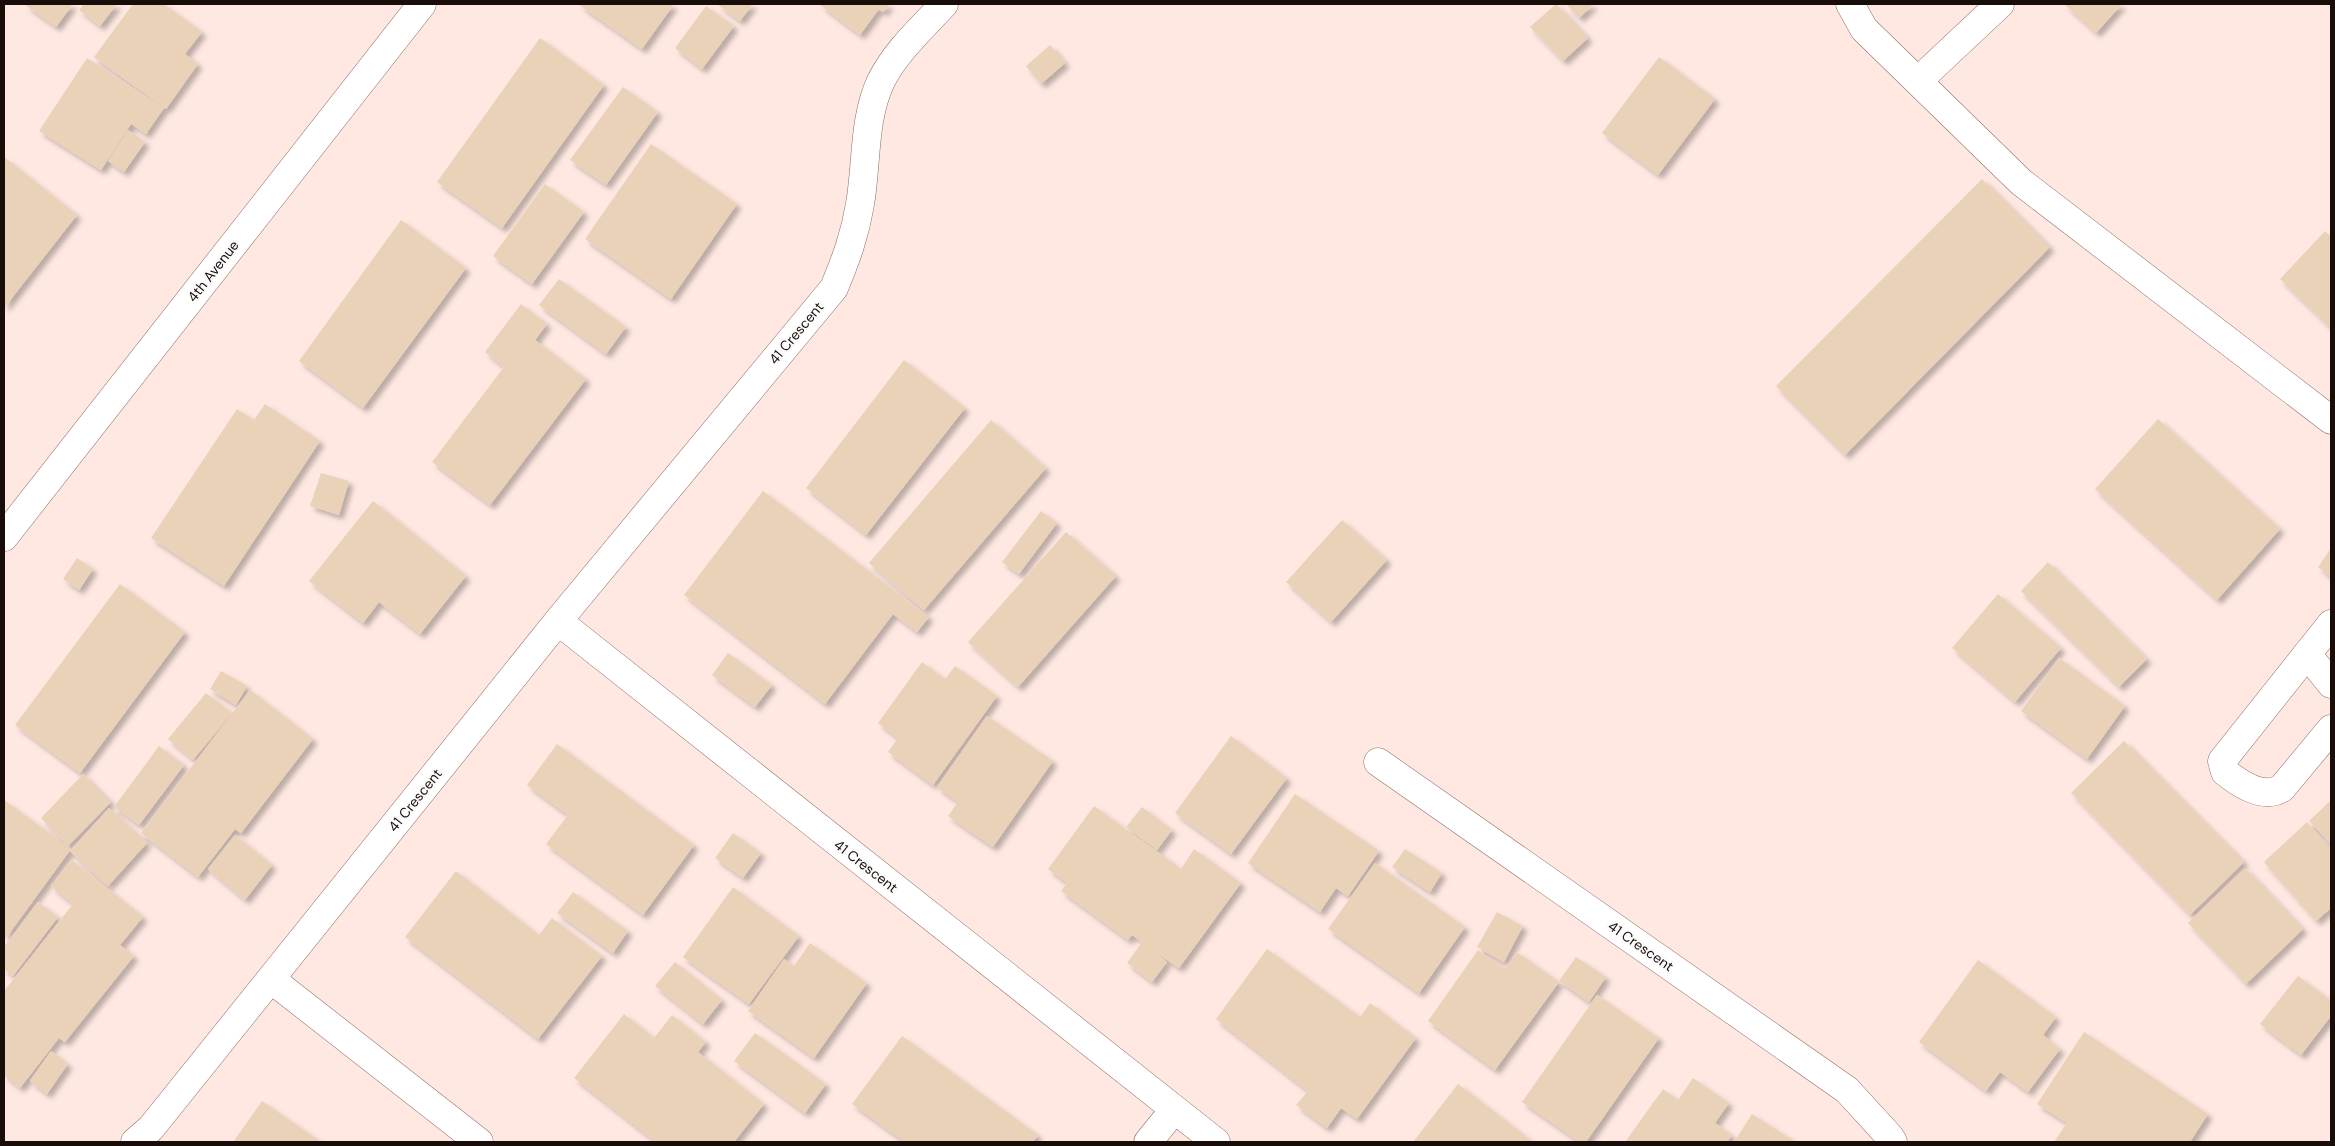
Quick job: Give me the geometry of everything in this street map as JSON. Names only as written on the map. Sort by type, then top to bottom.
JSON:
[{"type":"street","name":"4th Avenue","points":[[4,538],[422,4]]},
{"type":"street","name":"41 Crescent","points":[[135,1142],[151,1128],[272,980],[558,621],[834,288],[852,247],[861,203],[871,108],[882,80],[899,52],[944,4]]},
{"type":"street","points":[[1850,4],[1864,29],[2021,182],[2331,420]]},
{"type":"street","points":[[1918,81],[2000,4]]},
{"type":"street","name":"41 Crescent","points":[[558,621],[1216,1142]]},
{"type":"street","points":[[2331,624],[2222,761],[2225,772],[2262,792],[2274,793],[2282,788],[2331,729]]},
{"type":"street","points":[[2307,654],[2331,684]]},
{"type":"street","name":"41 Crescent","points":[[1378,762],[1847,1090],[1893,1142]]},
{"type":"street","points":[[272,980],[478,1142]]},
{"type":"street","points":[[1148,1142],[1174,1110]]},
{"type":"building","points":[[24,4],[73,4],[56,27]]},
{"type":"building","points":[[84,4],[117,4],[100,26],[79,10]]},
{"type":"building","points":[[133,4],[164,4],[202,32],[185,54],[198,64],[166,109],[94,57]]},
{"type":"building","points":[[578,4],[674,4],[642,49]]},
{"type":"building","points":[[717,4],[753,4],[740,21]]},
{"type":"building","points":[[819,4],[890,4],[883,12],[879,9],[860,35]]},
{"type":"building","points":[[1556,4],[1588,38],[1563,61],[1530,27]]},
{"type":"building","points":[[1566,4],[1594,4],[1579,18]]},
{"type":"building","points":[[2064,4],[2122,4],[2096,33]]},
{"type":"building","points":[[706,6],[734,26],[702,69],[675,48]]},
{"type":"building","points":[[540,38],[604,85],[502,228],[437,182]]},
{"type":"building","points":[[1050,45],[1065,63],[1041,84],[1026,66]]},
{"type":"building","points":[[1659,57],[1715,99],[1658,175],[1602,133]]},
{"type":"building","points":[[87,58],[164,108],[146,134],[131,124],[101,170],[39,131]]},
{"type":"building","points":[[623,87],[658,112],[606,185],[570,160]]},
{"type":"building","points":[[128,130],[145,142],[124,172],[108,161]]},
{"type":"building","points":[[651,144],[737,204],[671,299],[585,239]]},
{"type":"building","points":[[4,157],[77,215],[4,308]]},
{"type":"building","points":[[1982,179],[2050,247],[1845,455],[1776,386]]},
{"type":"building","points":[[545,184],[584,212],[532,284],[493,256]]},
{"type":"building","points":[[401,220],[466,268],[363,408],[299,361]]},
{"type":"building","points":[[2325,231],[2331,237],[2331,328],[2280,279]]},
{"type":"building","points":[[559,279],[626,327],[606,354],[539,305]]},
{"type":"building","points":[[521,304],[547,324],[535,340],[586,379],[490,505],[432,462],[504,367],[485,352]]},
{"type":"building","points":[[904,360],[965,408],[866,535],[806,488]]},
{"type":"building","points":[[265,404],[320,441],[224,586],[151,538],[237,409],[254,420]]},
{"type":"building","points":[[2158,419],[2280,529],[2217,600],[2095,489]]},
{"type":"building","points":[[991,420],[1046,468],[924,610],[869,563]]},
{"type":"building","points":[[321,473],[349,481],[339,515],[310,506]]},
{"type":"building","points":[[763,491],[929,617],[917,632],[893,614],[825,704],[684,595]]},
{"type":"building","points":[[373,501],[466,576],[420,634],[379,602],[363,623],[309,581]]},
{"type":"building","points":[[1041,511],[1057,523],[1019,574],[1002,562]]},
{"type":"building","points":[[1342,520],[1387,560],[1331,622],[1286,582]]},
{"type":"building","points":[[1066,532],[1116,576],[1018,687],[968,642]]},
{"type":"building","points":[[2331,548],[2331,577],[2318,567]]},
{"type":"building","points":[[77,558],[93,569],[79,590],[63,579]]},
{"type":"building","points":[[2048,562],[2147,659],[2119,687],[2021,591]]},
{"type":"building","points":[[120,584],[185,632],[80,773],[15,725]]},
{"type":"building","points":[[1998,594],[2061,648],[2015,702],[1952,648]]},
{"type":"building","points":[[728,653],[772,685],[755,707],[712,675]]},
{"type":"building","points":[[2059,658],[2125,706],[2087,759],[2021,711]]},
{"type":"building","points":[[922,662],[945,679],[955,666],[997,696],[933,785],[888,752],[898,738],[878,723]]},
{"type":"building","points":[[221,671],[247,686],[236,705],[210,689]]},
{"type":"building","points":[[250,690],[313,739],[241,833],[235,829],[198,877],[141,833]]},
{"type":"building","points":[[206,693],[232,713],[193,760],[168,739]]},
{"type":"building","points":[[987,716],[1053,761],[993,847],[948,816],[958,802],[937,787]]},
{"type":"building","points":[[1231,736],[1287,778],[1231,854],[1175,813]]},
{"type":"building","points":[[2124,741],[2244,862],[2190,915],[2071,793]]},
{"type":"building","points":[[557,744],[694,845],[643,915],[546,844],[568,815],[527,785]]},
{"type":"building","points":[[159,746],[184,765],[139,825],[114,807]]},
{"type":"building","points":[[83,774],[111,802],[68,846],[41,818]]},
{"type":"building","points":[[1295,794],[1379,851],[1348,896],[1336,888],[1320,912],[1248,863]]},
{"type":"building","points":[[4,800],[71,849],[6,938],[4,937]]},
{"type":"building","points":[[2331,800],[2331,843],[2309,821]]},
{"type":"building","points":[[1094,806],[1181,869],[1194,849],[1241,883],[1179,968],[1154,951],[1167,962],[1152,982],[1127,963],[1142,942],[1132,935],[1128,940],[1061,891],[1067,883],[1048,869]]},
{"type":"building","points":[[1142,807],[1172,830],[1157,850],[1126,827]]},
{"type":"building","points":[[109,808],[147,843],[108,886],[70,851]]},
{"type":"building","points":[[2307,822],[2331,850],[2331,908],[2316,921],[2264,862]]},
{"type":"building","points":[[733,833],[761,853],[743,878],[715,858]]},
{"type":"building","points":[[235,835],[272,865],[245,900],[208,869]]},
{"type":"building","points":[[1405,849],[1442,873],[1430,892],[1392,867]]},
{"type":"building","points":[[72,860],[143,917],[120,945],[134,956],[65,1042],[59,1038],[20,1088],[4,1075],[4,991],[73,904],[51,886]]},
{"type":"building","points":[[1375,863],[1465,927],[1419,993],[1328,929]]},
{"type":"building","points":[[2245,868],[2303,929],[2246,984],[2188,923]]},
{"type":"building","points":[[456,871],[539,935],[552,918],[602,956],[538,1039],[405,937]]},
{"type":"building","points":[[733,887],[799,936],[749,1004],[683,957]]},
{"type":"building","points":[[573,892],[628,931],[613,953],[557,913]]},
{"type":"building","points":[[38,902],[58,917],[13,976],[4,969],[4,947]]},
{"type":"building","points":[[1497,912],[1523,926],[1504,962],[1477,947]]},
{"type":"building","points":[[810,943],[867,983],[814,1058],[748,1011],[784,959],[794,966]]},
{"type":"building","points":[[1267,949],[1360,1017],[1370,1003],[1416,1038],[1357,1119],[1341,1108],[1327,1128],[1296,1105],[1308,1091],[1216,1019]]},
{"type":"building","points":[[1478,950],[1505,969],[1517,952],[1559,982],[1495,1070],[1428,1021]]},
{"type":"building","points":[[1576,957],[1606,977],[1589,1002],[1559,981]]},
{"type":"building","points":[[1978,960],[2056,1017],[2043,1035],[2060,1049],[2028,1092],[2000,1072],[1986,1091],[1919,1042]]},
{"type":"building","points":[[675,962],[722,1000],[703,1024],[655,986]]},
{"type":"building","points":[[2298,976],[2331,1001],[2331,1016],[2301,1055],[2260,1024]]},
{"type":"building","points":[[1597,995],[1659,1038],[1586,1142],[1580,1142],[1522,1102]]},
{"type":"building","points":[[624,1014],[654,1038],[672,1015],[706,1042],[698,1052],[764,1104],[734,1142],[656,1142],[574,1078]]},
{"type":"building","points":[[2084,1032],[2208,1114],[2190,1142],[2054,1142],[2067,1123],[2037,1104]]},
{"type":"building","points":[[755,1033],[826,1084],[805,1113],[734,1061]]},
{"type":"building","points":[[902,1036],[1038,1135],[1033,1142],[905,1142],[852,1104]]},
{"type":"building","points":[[51,1051],[68,1064],[47,1094],[30,1081]]},
{"type":"building","points":[[1693,1078],[1729,1103],[1715,1123],[1732,1135],[1727,1142],[1625,1142],[1663,1089],[1678,1100]]},
{"type":"building","points":[[1458,1084],[1533,1142],[1413,1142]]},
{"type":"building","points":[[262,1101],[321,1142],[233,1142]]},
{"type":"building","points":[[1752,1114],[1796,1142],[1734,1142]]}]
